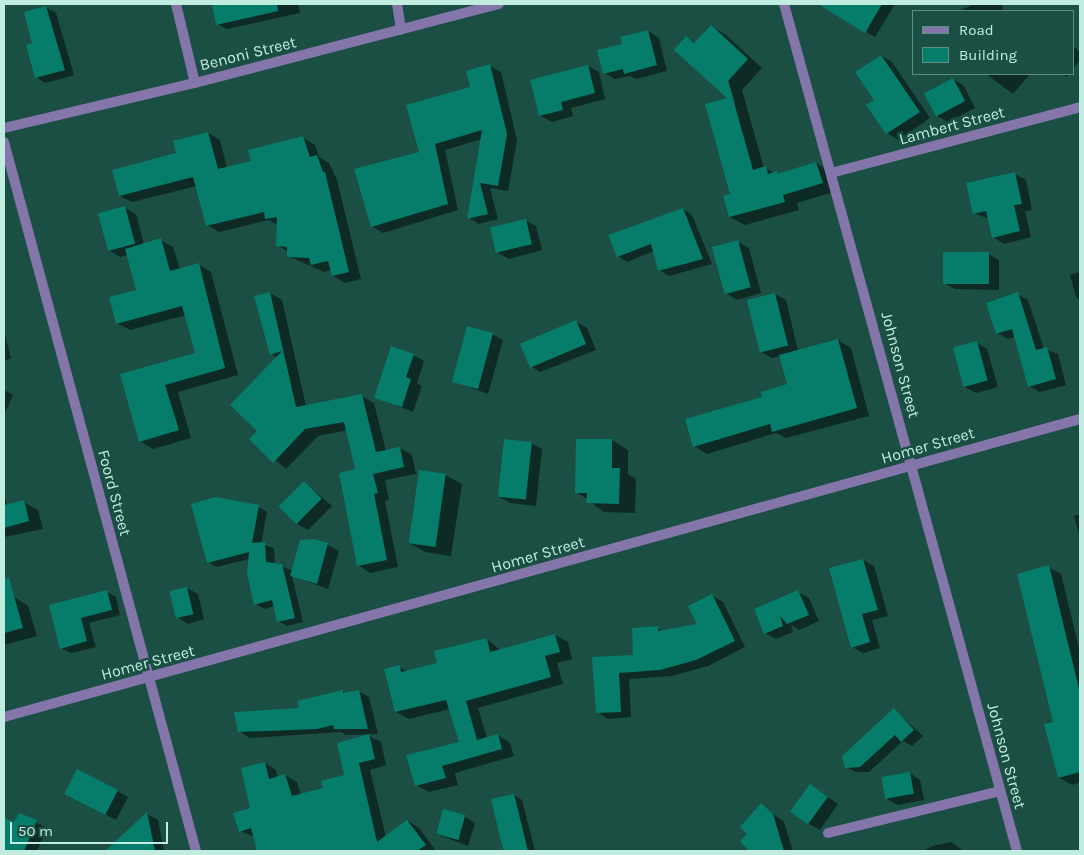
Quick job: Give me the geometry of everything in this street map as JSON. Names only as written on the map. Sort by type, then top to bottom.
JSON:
[{"type":"street","points":[[176,4],[195,83]]},
{"type":"street","points":[[397,4],[401,30]]},
{"type":"street","name":"Benoni Street","points":[[4,128],[195,83],[499,4]]},
{"type":"street","name":"Johnson Street","points":[[784,4],[1016,851]]},
{"type":"street","name":"Lambert Street","points":[[831,173],[1080,107]]},
{"type":"street","name":"Foord Street","points":[[4,142],[196,851]]},
{"type":"street","name":"Homer Street","points":[[4,717],[150,679],[1080,419]]},
{"type":"street","points":[[828,833],[1000,791]]},
{"type":"building","points":[[212,4],[277,4],[278,11],[216,25]]},
{"type":"building","points":[[818,4],[882,4],[865,33]]},
{"type":"building","points":[[46,6],[65,70],[35,78],[26,45],[32,43],[24,12]]},
{"type":"building","points":[[711,25],[748,59],[728,81],[753,170],[766,166],[768,174],[777,171],[777,174],[816,162],[823,183],[783,195],[785,202],[729,217],[723,196],[730,194],[705,104],[727,98],[674,50],[686,36],[694,43]]},
{"type":"building","points":[[648,30],[657,65],[624,74],[623,69],[603,74],[597,50],[622,44],[620,37]]},
{"type":"building","points":[[881,55],[920,112],[886,134],[866,105],[874,100],[855,72]]},
{"type":"building","points":[[490,64],[507,134],[498,186],[480,183],[488,214],[467,219],[482,130],[435,144],[448,204],[371,227],[354,169],[419,152],[406,105],[470,87],[466,71]]},
{"type":"building","points":[[588,65],[595,93],[561,102],[563,110],[539,116],[530,80]]},
{"type":"building","points":[[953,78],[965,101],[936,116],[924,93]]},
{"type":"building","points":[[208,132],[218,169],[251,161],[248,150],[303,136],[310,157],[317,155],[323,172],[325,172],[349,272],[332,276],[328,261],[311,265],[309,258],[287,257],[287,247],[276,246],[277,217],[265,219],[264,212],[206,226],[193,177],[119,196],[112,170],[176,153],[173,141]]},
{"type":"building","points":[[1015,172],[1022,204],[1014,205],[1020,231],[992,238],[986,211],[973,214],[966,183]]},
{"type":"building","points":[[125,206],[135,244],[108,251],[98,213]]},
{"type":"building","points":[[683,208],[703,259],[658,271],[651,244],[617,257],[608,235]]},
{"type":"building","points":[[526,219],[532,244],[496,253],[490,227]]},
{"type":"building","points":[[161,238],[170,271],[199,263],[225,368],[165,385],[179,430],[139,442],[120,374],[195,353],[182,306],[116,324],[109,297],[136,290],[125,249]]},
{"type":"building","points":[[738,240],[751,287],[725,294],[712,247]]},
{"type":"building","points":[[943,252],[989,252],[989,284],[943,284]]},
{"type":"building","points":[[270,292],[296,407],[362,394],[376,452],[400,447],[404,467],[373,474],[378,493],[374,494],[387,560],[357,566],[339,473],[355,469],[344,422],[305,429],[273,463],[249,439],[257,431],[230,405],[282,351],[270,355],[254,296]]},
{"type":"building","points":[[1018,292],[1036,350],[1047,347],[1056,379],[1028,387],[1012,329],[996,334],[986,303]]},
{"type":"building","points":[[775,293],[788,345],[760,352],[747,300]]},
{"type":"building","points":[[576,320],[586,344],[530,368],[520,344]]},
{"type":"building","points":[[467,326],[493,333],[478,389],[452,382]]},
{"type":"building","points":[[838,339],[857,408],[772,432],[770,424],[693,447],[685,419],[762,397],[761,392],[787,384],[779,355]]},
{"type":"building","points":[[977,341],[988,381],[963,387],[953,347]]},
{"type":"building","points":[[391,346],[414,354],[406,377],[411,379],[402,407],[374,398]]},
{"type":"building","points":[[504,439],[532,442],[526,500],[498,497]]},
{"type":"building","points":[[576,439],[612,439],[612,468],[620,468],[619,504],[586,503],[587,493],[575,493]]},
{"type":"building","points":[[419,470],[446,474],[435,547],[409,543]]},
{"type":"building","points":[[304,481],[322,499],[296,524],[279,506]]},
{"type":"building","points":[[216,497],[259,505],[252,543],[265,542],[266,562],[282,564],[295,618],[277,622],[272,600],[254,605],[247,573],[249,552],[207,563],[191,504]]},
{"type":"building","points":[[24,500],[29,521],[4,528],[4,505]]},
{"type":"building","points":[[314,539],[328,543],[317,584],[290,576],[300,540]]},
{"type":"building","points":[[863,559],[878,610],[862,614],[870,642],[851,648],[829,568]]},
{"type":"building","points":[[1049,565],[1080,693],[1080,772],[1058,778],[1044,724],[1053,722],[1017,574]]},
{"type":"building","points":[[9,578],[23,628],[4,633],[4,579]]},
{"type":"building","points":[[187,587],[193,614],[176,618],[169,591]]},
{"type":"building","points":[[107,590],[112,610],[81,618],[87,641],[60,649],[49,605]]},
{"type":"building","points":[[798,590],[809,615],[787,624],[780,616],[783,626],[764,634],[754,609]]},
{"type":"building","points":[[712,594],[735,641],[696,660],[660,670],[619,673],[621,712],[596,713],[592,657],[633,655],[632,628],[658,626],[658,631],[697,624],[688,606]]},
{"type":"building","points":[[555,634],[560,652],[545,656],[551,677],[466,701],[477,740],[498,734],[502,749],[442,766],[446,778],[415,786],[406,755],[459,742],[446,700],[395,712],[384,669],[400,665],[401,672],[437,663],[434,651],[487,638],[490,652]]},
{"type":"building","points":[[343,690],[343,693],[359,690],[368,729],[334,729],[333,725],[317,729],[238,732],[234,712],[299,708],[297,701]]},
{"type":"building","points":[[894,708],[914,730],[901,742],[895,735],[860,767],[845,768],[842,756]]},
{"type":"building","points":[[369,734],[375,759],[359,763],[377,842],[407,820],[426,845],[417,851],[257,851],[251,828],[239,832],[233,813],[250,808],[241,768],[265,762],[269,779],[285,774],[292,796],[323,788],[321,781],[344,775],[337,743]]},
{"type":"building","points":[[77,769],[118,790],[105,815],[64,794]]},
{"type":"building","points":[[910,772],[914,794],[885,799],[881,777]]},
{"type":"building","points":[[810,784],[828,797],[808,824],[790,812]]},
{"type":"building","points":[[514,794],[528,851],[504,851],[500,837],[491,799]]},
{"type":"building","points":[[761,803],[773,814],[784,851],[749,851],[740,841],[747,834],[740,827]]},
{"type":"building","points":[[443,809],[465,815],[458,840],[436,834]]},
{"type":"building","points":[[147,812],[155,851],[105,851]]},
{"type":"building","points":[[19,813],[37,820],[24,851],[4,851],[4,818],[14,822]]}]
